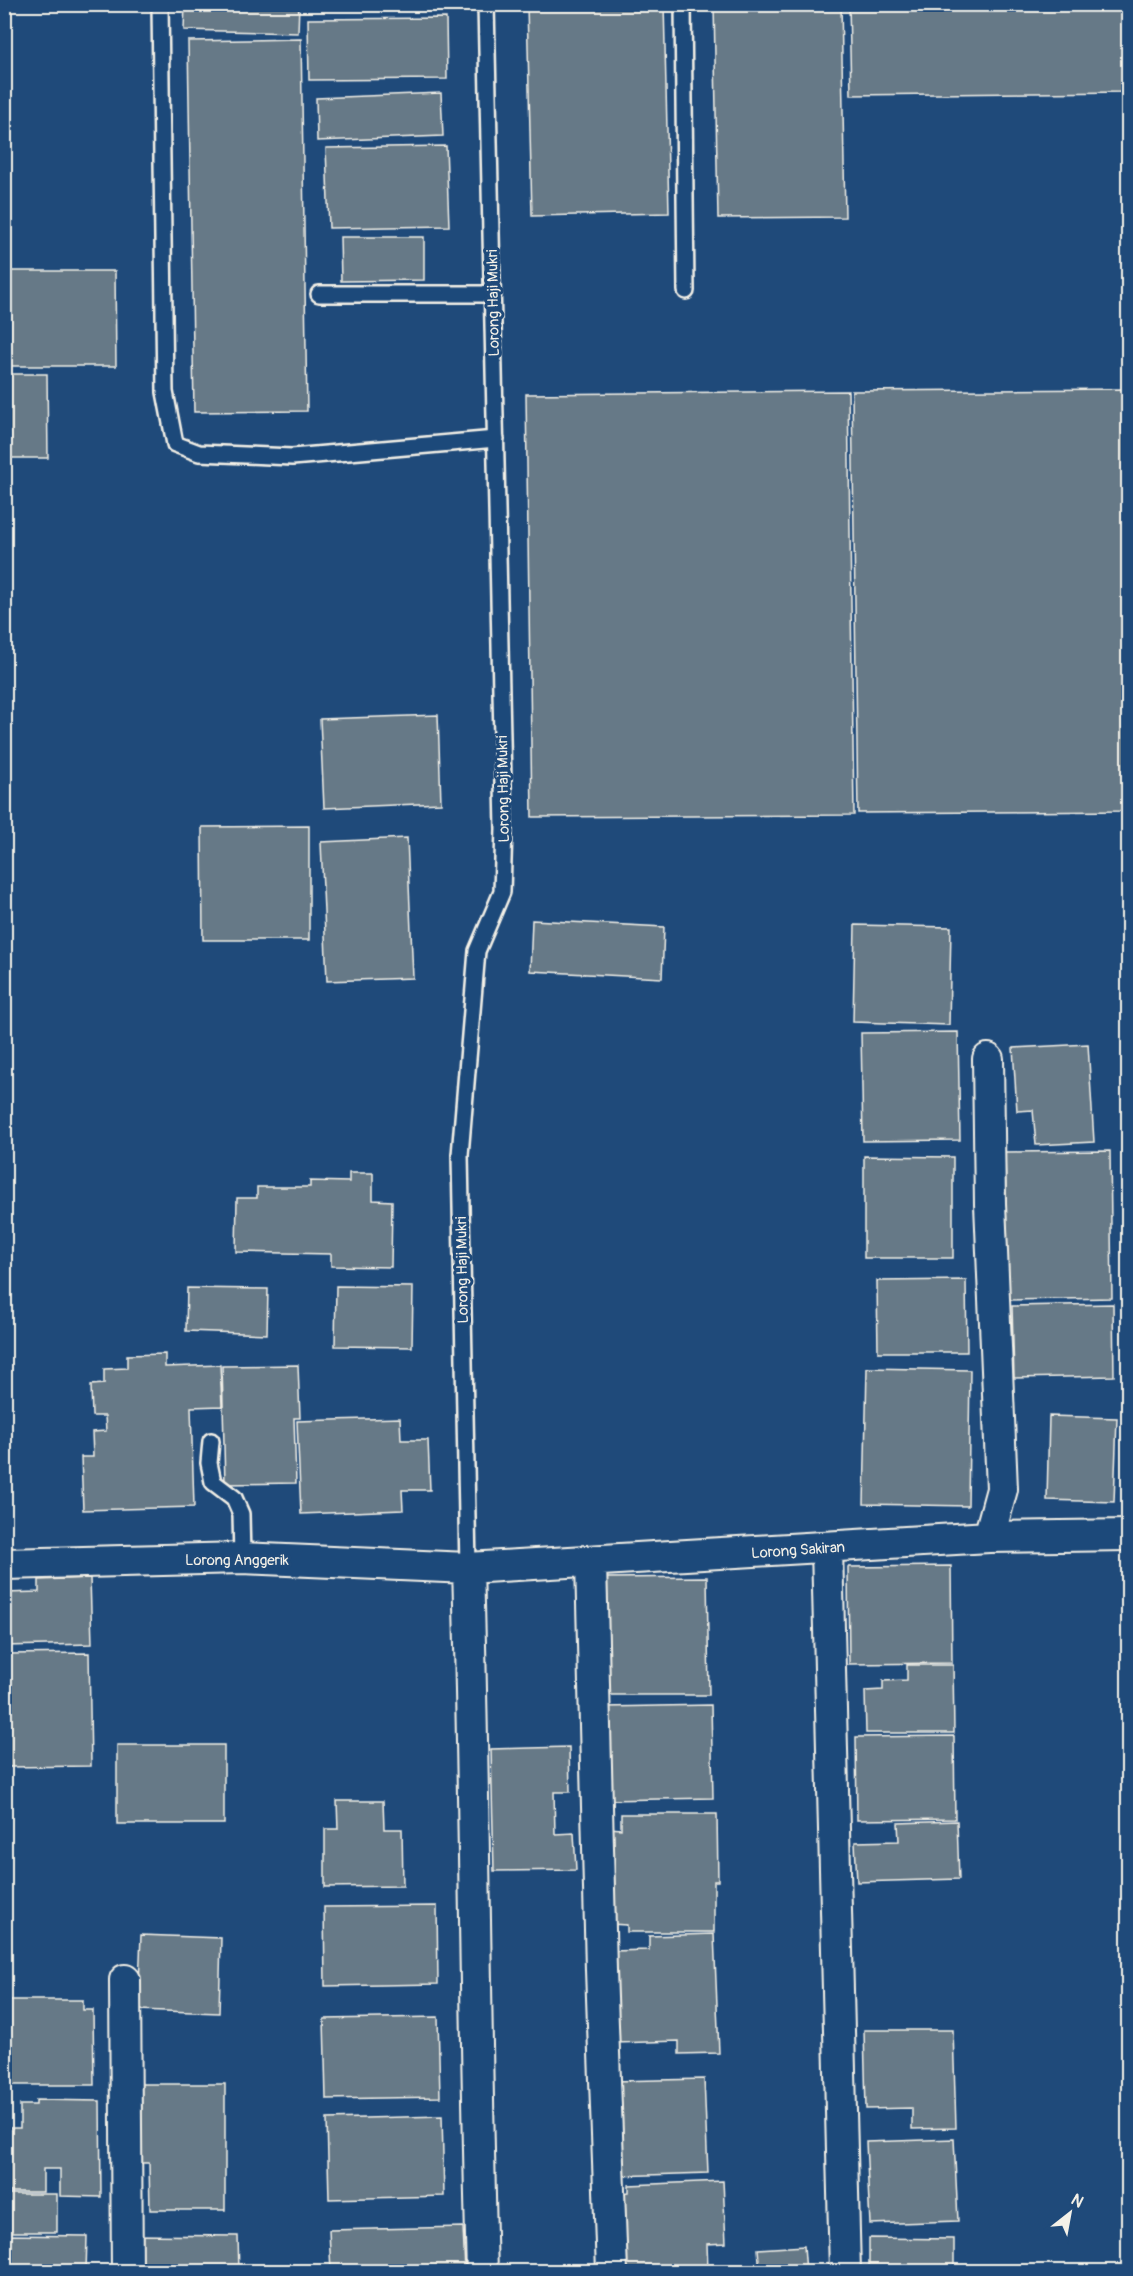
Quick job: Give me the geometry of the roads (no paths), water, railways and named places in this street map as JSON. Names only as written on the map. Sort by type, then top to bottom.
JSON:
[{"type":"street","points":[[988,1059],[990,1204],[1002,1489],[989,1536]]},
{"type":"street","name":"Lorong Sakiran","points":[[468,1569],[989,1536],[1128,1535]]},
{"type":"street","points":[[827,1548],[845,2271]]},
{"type":"street","name":"Lorong Anggerik","points":[[4,1564],[242,1558],[468,1569]]},
{"type":"street","points":[[591,1562],[601,1970],[612,2271]]},
{"type":"street","points":[[468,1569],[475,1804],[477,2092],[482,2271]]},
{"type":"street","points":[[125,1980],[127,2271]]},
{"type":"lane","points":[[160,4],[165,392],[175,444],[199,453],[292,456],[496,439]]},
{"type":"lane","name":"Lorong Haji Mukri","points":[[468,1569],[460,1155],[477,951],[502,892],[504,829],[486,4]]},
{"type":"lane","points":[[683,4],[686,291]]},
{"type":"lane","points":[[319,294],[493,294]]},
{"type":"lane","points":[[211,1441],[209,1463],[213,1482],[234,1497],[241,1514],[242,1558]]}]
